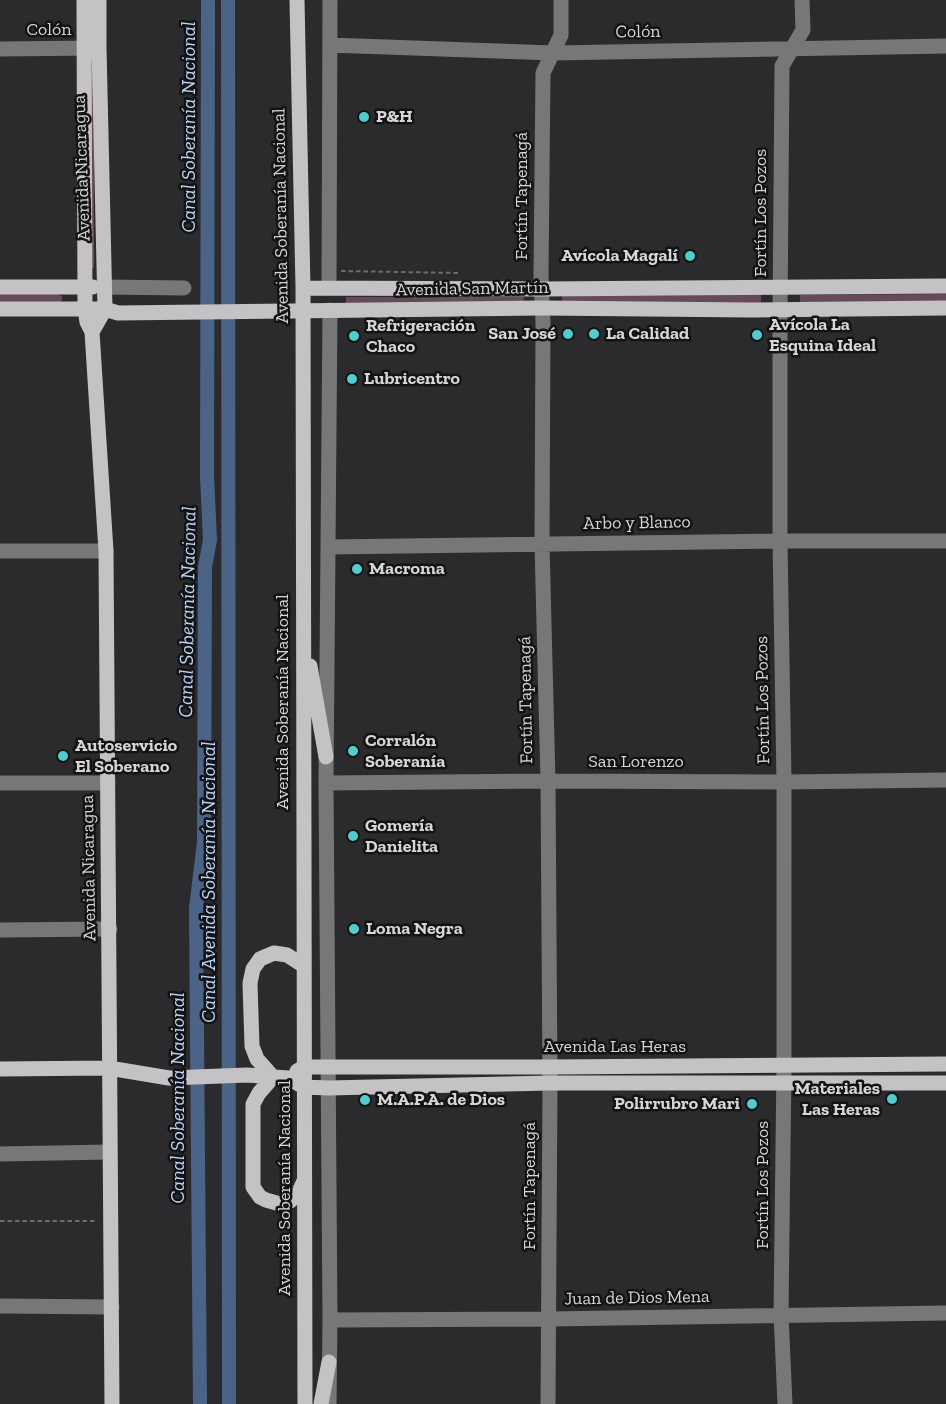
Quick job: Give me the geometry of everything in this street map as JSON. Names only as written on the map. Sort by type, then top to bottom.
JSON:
[{"type":"main road","name":"Avenida Nicaragua","points":[[84,0],[91,49],[105,287],[105,309],[92,332]]},
{"type":"main road","name":"Avenida Nicaragua","points":[[99,0],[91,49],[85,309],[87,322],[92,332],[106,551],[112,1404]]},
{"type":"main road","name":"Avenida Soberanía Nacional","points":[[297,0],[303,288],[305,1404]]},
{"type":"main road","name":"Avenida San Martín","points":[[303,288],[946,286]]},
{"type":"main road","points":[[0,287],[105,287]]},
{"type":"main road","points":[[329,287],[330,310]]},
{"type":"main road","name":"Avenida San Martín","points":[[0,309],[105,309],[118,313],[541,308],[780,310],[946,308]]},
{"type":"main road","points":[[303,623],[326,757]]},
{"type":"main road","points":[[280,1078],[257,1059],[252,1046],[250,983],[252,969],[260,958],[274,953],[287,955],[304,966]]},
{"type":"main road","name":"Avenida Las Heras","points":[[304,1067],[946,1064]]},
{"type":"main road","points":[[304,1067],[280,1078],[259,1093],[253,1104],[253,1187],[260,1197],[280,1203],[290,1201],[298,1194],[304,1181]]},
{"type":"main road","name":"Avenida Las Heras","points":[[0,1069],[109,1068],[169,1078],[247,1075],[280,1078],[304,1087],[328,1088],[550,1083],[946,1083]]},
{"type":"main road","points":[[321,1404],[329,1362]]},
{"type":"street","points":[[329,287],[330,0]]},
{"type":"street","name":"Fortín Tapenagá","points":[[548,1404],[550,1067],[548,781],[542,543],[543,73],[561,35],[561,0]]},
{"type":"street","name":"Fortín Los Pozos","points":[[785,1404],[781,1314],[784,1065],[784,782],[780,541],[782,66],[803,30],[802,0]]},
{"type":"street","name":"Colón","points":[[330,45],[553,53],[946,46]]},
{"type":"street","name":"Colón","points":[[0,49],[91,49]]},
{"type":"street","points":[[105,287],[184,288]]},
{"type":"street","points":[[329,1404],[326,757],[330,310]]},
{"type":"street","name":"Arbo y Blanco","points":[[328,547],[542,543],[946,541]]},
{"type":"street","points":[[0,551],[106,551]]},
{"type":"street","name":"San Lorenzo","points":[[326,783],[946,780]]},
{"type":"street","points":[[0,783],[108,783]]},
{"type":"street","points":[[0,930],[110,929]]},
{"type":"street","points":[[0,1154],[110,1152]]},
{"type":"street","points":[[0,1306],[112,1307]]},
{"type":"street","name":"Juan de Dios Mena","points":[[330,1320],[548,1319],[946,1312]]},
{"type":"path","points":[[0,1221],[111,1221]]},
{"type":"shaded area","points":[[94,70],[94,268],[88,268],[88,71]]},
{"type":"shaded area","points":[[0,293],[58,294],[62,300],[60,302],[0,302]]},
{"type":"shaded area","points":[[946,294],[946,302],[800,303],[800,295]]},
{"type":"shaded area","points":[[761,295],[761,303],[562,304],[562,296]]},
{"type":"shaded area","points":[[346,297],[524,297],[523,304],[346,304]]},
{"type":"waterway","name":"Canal Soberanía Nacional","points":[[200,1404],[196,908],[204,842],[205,567],[210,540],[207,476],[208,0]]},
{"type":"waterway","name":"Canal Avenida Soberanía Nacional","points":[[228,0],[229,1404]]},
{"type":"place","name":"P&H","points":[[364,117]]},
{"type":"place","name":"Avícola Magalí","points":[[690,256]]},
{"type":"place","name":"San José","points":[[568,334]]},
{"type":"place","name":"La Calidad","points":[[594,334]]},
{"type":"place","name":"Avícola La Esquina Ideal","points":[[757,335]]},
{"type":"place","name":"Refrigeración Chaco","points":[[354,336]]},
{"type":"place","name":"Lubricentro","points":[[352,379]]},
{"type":"place","name":"Macroma","points":[[357,569]]},
{"type":"place","name":"Corralón Soberanía","points":[[353,751]]},
{"type":"place","name":"Autoservicio El Soberano","points":[[63,756]]},
{"type":"place","name":"Gomería Danielita","points":[[353,836]]},
{"type":"place","name":"Loma Negra","points":[[354,929]]},
{"type":"place","name":"Materiales Las Heras","points":[[892,1099]]},
{"type":"place","name":"M.A.P.A. de Dios","points":[[365,1100]]},
{"type":"place","name":"Polirrubro Mari","points":[[752,1104]]}]
